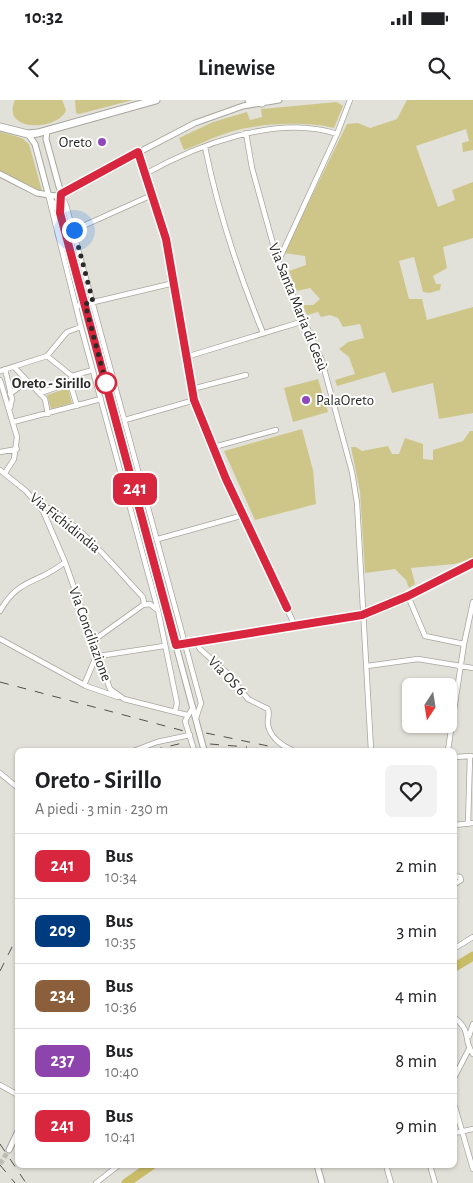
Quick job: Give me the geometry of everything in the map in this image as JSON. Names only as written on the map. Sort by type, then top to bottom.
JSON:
[{"type":"main road","points":[[0,127],[28,134],[47,131],[156,100]]},
{"type":"main road","points":[[249,100],[262,103]]},
{"type":"street","points":[[0,174],[36,193],[49,197],[61,194],[195,122],[243,106],[278,100]]},
{"type":"street","points":[[278,262],[337,134],[350,100]]},
{"type":"street","points":[[145,174],[186,152],[246,133],[320,128],[337,134]]},
{"type":"street","points":[[47,131],[46,140],[61,194],[74,230],[201,703],[196,718]]},
{"type":"street","name":"Via Santa Maria di Gesù","points":[[246,133],[252,168],[278,262],[322,360],[352,472],[357,502],[371,748]]},
{"type":"street","points":[[28,134],[35,144],[81,327],[158,610],[177,703],[175,711]]},
{"type":"street","points":[[205,147],[216,201],[228,241],[240,278],[263,333]]},
{"type":"street","points":[[138,152],[166,239],[194,400],[295,626]]},
{"type":"street","points":[[61,194],[60,213],[204,748]]},
{"type":"street","points":[[74,230],[152,195]]},
{"type":"street","points":[[49,197],[60,213]]},
{"type":"street","points":[[77,306],[174,283]]},
{"type":"street","points":[[186,358],[304,320]]},
{"type":"street","points":[[9,410],[12,399],[2,370],[47,356],[67,332],[81,327]]},
{"type":"street","points":[[47,356],[72,376]]},
{"type":"street","points":[[14,366],[45,399],[48,414]]},
{"type":"street","points":[[72,376],[93,370]]},
{"type":"street","points":[[192,389],[246,375]]},
{"type":"street","points":[[72,376],[70,383],[77,406]]},
{"type":"street","points":[[0,380],[13,422],[16,448],[14,459],[5,473]]},
{"type":"street","points":[[10,394],[27,381]]},
{"type":"street","points":[[40,393],[70,383]]},
{"type":"street","points":[[13,422],[101,400]]},
{"type":"street","points":[[126,420],[194,400]]},
{"type":"street","points":[[214,447],[276,430]]},
{"type":"street","points":[[0,452],[16,448]]},
{"type":"street","name":"Via Fichidindia","points":[[0,470],[38,503],[52,508],[101,552],[143,597],[144,604]]},
{"type":"street","name":"Via Conciliazione","points":[[38,503],[51,527],[65,562],[110,689],[124,699]]},
{"type":"street","points":[[158,539],[244,515]]},
{"type":"street","points":[[0,611],[14,589],[52,572],[65,562]]},
{"type":"street","points":[[176,645],[362,615],[408,596],[473,564]]},
{"type":"street","points":[[408,596],[425,636],[464,644]]},
{"type":"street","points":[[448,748],[464,644],[473,602]]},
{"type":"street","points":[[94,640],[144,604],[150,604],[158,610]]},
{"type":"street","points":[[0,640],[84,685],[124,699],[188,715]]},
{"type":"street","name":"Via OS 6","points":[[196,642],[200,649],[226,672],[248,699],[268,709],[268,725],[273,735],[280,744],[288,748]]},
{"type":"street","points":[[84,685],[98,654],[164,646]]},
{"type":"street","points":[[367,666],[418,659],[473,668]]},
{"type":"street","points":[[193,707],[185,721],[193,748]]},
{"type":"street","points":[[141,748],[156,742],[190,735]]},
{"type":"street","points":[[457,757],[472,756],[470,823],[457,825]]},
{"type":"street","points":[[0,773],[15,786]]},
{"type":"street","points":[[457,947],[473,937]]},
{"type":"street","points":[[457,1020],[467,1029],[470,1049],[473,1054]]},
{"type":"street","points":[[469,1036],[473,1024]]},
{"type":"street","points":[[457,1072],[470,1049]]},
{"type":"street","points":[[0,1085],[15,1093]]},
{"type":"street","points":[[457,1114],[473,1169]]},
{"type":"street","points":[[457,1132],[473,1129]]},
{"type":"street","points":[[8,1150],[15,1137]]},
{"type":"street","points":[[96,1183],[115,1168]]},
{"type":"street","points":[[318,1168],[322,1183]]},
{"type":"street","points":[[387,1168],[390,1183]]},
{"type":"street","points":[[431,1168],[435,1183]]},
{"type":"shaded area","points":[[15,100],[62,100],[66,110],[61,117],[53,122],[43,125],[32,125],[23,123],[16,118],[13,111]]},
{"type":"shaded area","points":[[75,100],[133,100],[79,114],[76,113]]},
{"type":"shaded area","points":[[407,100],[473,100],[473,150],[463,152],[462,143],[469,141],[466,129],[416,146],[438,207],[455,200],[452,190],[473,182],[473,238],[443,247],[447,268],[433,276],[436,284],[441,284],[440,290],[429,293],[423,292],[414,257],[399,261],[409,299],[422,299],[427,320],[473,307],[473,413],[439,419],[433,383],[392,393],[385,372],[337,386],[335,380],[355,374],[349,357],[339,349],[348,342],[364,338],[360,324],[343,327],[338,318],[330,315],[321,317],[318,312],[307,315],[303,305],[313,305],[320,299],[310,288],[297,291],[289,271],[306,265],[305,256],[284,253],[347,124],[358,123],[370,128],[397,119]]},
{"type":"shaded area","points":[[337,102],[343,106],[334,128],[309,124],[280,124],[252,127],[222,135],[184,150],[179,138],[213,122],[247,112],[250,120],[262,117],[261,109]]},
{"type":"shaded area","points":[[0,132],[22,138],[29,144],[42,191],[0,171]]},
{"type":"shaded area","name":"PalaOreto","points":[[318,379],[328,412],[293,422],[284,388]]},
{"type":"shaded area","points":[[68,388],[72,403],[51,409],[47,395]]},
{"type":"shaded area","points":[[302,429],[313,470],[316,504],[255,520],[224,451]]},
{"type":"shaded area","points":[[470,431],[473,431],[473,559],[454,564],[411,568],[415,584],[409,588],[406,580],[395,569],[365,573],[360,492],[351,447],[356,447],[362,451],[388,446],[392,454],[399,454],[405,438],[423,444],[423,459],[433,460],[433,450],[463,441]]},
{"type":"waterway","points":[[457,966],[473,956]]},
{"type":"waterway","points":[[126,1183],[148,1168]]},
{"type":"tunnel","points":[[0,1164],[9,1150]]},
{"type":"railway","points":[[0,682],[184,731]]},
{"type":"railway","points":[[206,733],[273,747]]},
{"type":"railway","points":[[162,748],[187,742]]},
{"type":"railway","points":[[210,744],[247,747]]},
{"type":"railway","points":[[0,971],[15,941]]},
{"type":"railway","points":[[0,1144],[15,1166]]},
{"type":"railway","points":[[0,1165],[15,1183]]},
{"type":"railway","points":[[16,1168],[26,1183]]},
{"type":"bus line","name":"241","points":[[287,608],[226,479],[194,400],[166,239],[138,152],[61,194],[60,213],[176,645],[362,615],[408,596],[473,563]]},
{"type":"place","name":"Oreto","points":[[102,142]]},
{"type":"place","name":"Oreto - Sirillo","points":[[106,383]]},
{"type":"place","name":"PalaOreto","points":[[306,400]]},
{"type":"route","points":[[74,230],[93,302],[85,304],[106,383]]}]
